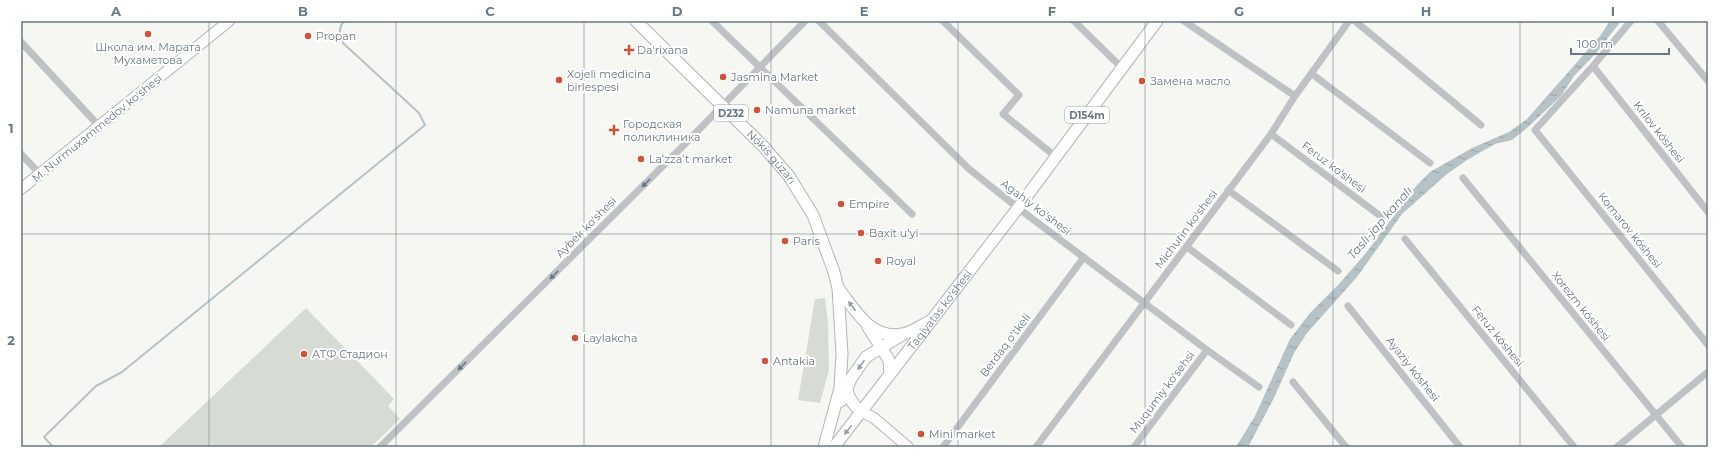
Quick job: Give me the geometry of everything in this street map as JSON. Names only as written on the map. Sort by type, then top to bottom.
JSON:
[{"type":"main road","name":"Nókis gúzarı","points":[[636,21],[723,105],[763,146],[789,176],[813,215],[834,272],[838,288]]},
{"type":"main road","name":"D154m","points":[[1018,208],[1157,21]]},
{"type":"main road","name":"Taqiyatas ko'shesi","points":[[862,412],[1018,208]]},
{"type":"main road","points":[[838,288],[865,323],[889,360],[890,374]]},
{"type":"main road","name":"D232","points":[[824,447],[840,388],[842,363],[838,288]]},
{"type":"main road","points":[[832,418],[847,389],[866,358],[903,334],[932,320]]},
{"type":"main road","points":[[865,323],[879,332],[888,334],[903,334]]},
{"type":"main road","name":"D232","points":[[842,363],[847,389],[853,405],[862,412]]},
{"type":"main road","name":"D154m","points":[[834,447],[862,412]]},
{"type":"street","name":"M. Nurmuxammedov ko'shesi","points":[[21,189],[229,21]]},
{"type":"street","points":[[712,21],[912,214]]},
{"type":"street","name":"Aybek ko'shesi","points":[[380,447],[723,105],[805,21]]},
{"type":"street","name":"Agahiy ko'shesi","points":[[819,21],[969,169],[1018,208],[1207,350],[1259,386]]},
{"type":"street","points":[[943,21],[1019,95],[1003,114],[1056,157]]},
{"type":"street","points":[[1074,21],[1122,68]]},
{"type":"street","points":[[1184,21],[1295,96]]},
{"type":"street","name":"Michurin ko'shesi","points":[[1036,447],[1271,134],[1295,96],[1349,21]]},
{"type":"street","points":[[1354,21],[1481,125]]},
{"type":"street","points":[[1593,66],[1631,21]]},
{"type":"street","points":[[1658,21],[1708,81]]},
{"type":"street","points":[[21,42],[99,126]]},
{"type":"street","name":"Komarov kóshesi","points":[[1593,66],[1535,130],[1708,345]]},
{"type":"street","name":"Krılov kóshesi","points":[[1593,66],[1708,212]]},
{"type":"street","points":[[1312,74],[1430,163]]},
{"type":"street","name":"Feruz ko'shesi","points":[[1271,134],[1383,218]]},
{"type":"street","points":[[21,154],[40,174]]},
{"type":"street","name":"Xorezm kóshesi","points":[[1463,178],[1682,447]]},
{"type":"street","points":[[1228,190],[1338,271]]},
{"type":"street","name":"Feruz kóshesi","points":[[1405,239],[1574,447]]},
{"type":"street","points":[[1187,246],[1291,325]]},
{"type":"street","name":"Berdaq o'tkeli","points":[[943,447],[1084,257]]},
{"type":"street","name":"Ayaziy kóshesi","points":[[1348,306],[1460,447]]},
{"type":"street","name":"Muqumiy ko'sehsi","points":[[1134,447],[1207,350]]},
{"type":"street","points":[[1617,447],[1708,372]]},
{"type":"street","points":[[1293,382],[1346,447]]},
{"type":"street","points":[[862,412],[874,418],[908,447]]},
{"type":"shaded area","points":[[825,298],[828,324],[829,370],[820,403],[798,400],[815,299]]},
{"type":"shaded area","name":"АТФ Стадион","points":[[306,308],[394,399],[388,406],[400,419],[371,447],[159,447]]},
{"type":"water","points":[[1610,21],[1621,21],[1597,52],[1574,76],[1561,96],[1528,127],[1512,140],[1495,144],[1467,160],[1447,174],[1402,214],[1357,277],[1307,333],[1294,353],[1274,398],[1248,447],[1236,447],[1255,416],[1290,339],[1310,313],[1339,284],[1366,253],[1417,185],[1430,172],[1472,148],[1509,132],[1527,119],[1600,36]]},
{"type":"waterway","points":[[53,447],[44,437],[96,386],[122,372],[425,125],[419,113],[343,43],[340,32],[344,21]]},
{"type":"place","name":"Школа им. Марата Мухаметова","points":[[148,34]]},
{"type":"place","name":"Propan","points":[[308,36]]},
{"type":"place","name":"Da'rixana","points":[[629,50]]},
{"type":"place","name":"Jasmina Market","points":[[723,77]]},
{"type":"place","name":"Xojeli medicina birlespesi","points":[[559,80]]},
{"type":"place","name":"Замена масло","points":[[1142,81]]},
{"type":"place","name":"Namuna market","points":[[757,110]]},
{"type":"place","name":"Городская поликлиника","points":[[614,130]]},
{"type":"place","name":"Laʻzzaʻt market","points":[[641,159]]},
{"type":"place","name":"Empire","points":[[841,204]]},
{"type":"place","name":"Baxit u'yi","points":[[861,233]]},
{"type":"place","name":"Paris","points":[[785,241]]},
{"type":"place","name":"Royal","points":[[878,261]]},
{"type":"place","name":"Laylakcha","points":[[575,338]]},
{"type":"place","name":"АТФ Стадион","points":[[304,354]]},
{"type":"place","name":"Antakia","points":[[765,361]]},
{"type":"place","name":"Mini market","points":[[921,434]]},
{"type":"water label","name":"Taslı-jap kanalı","points":[[1380,223]]}]
